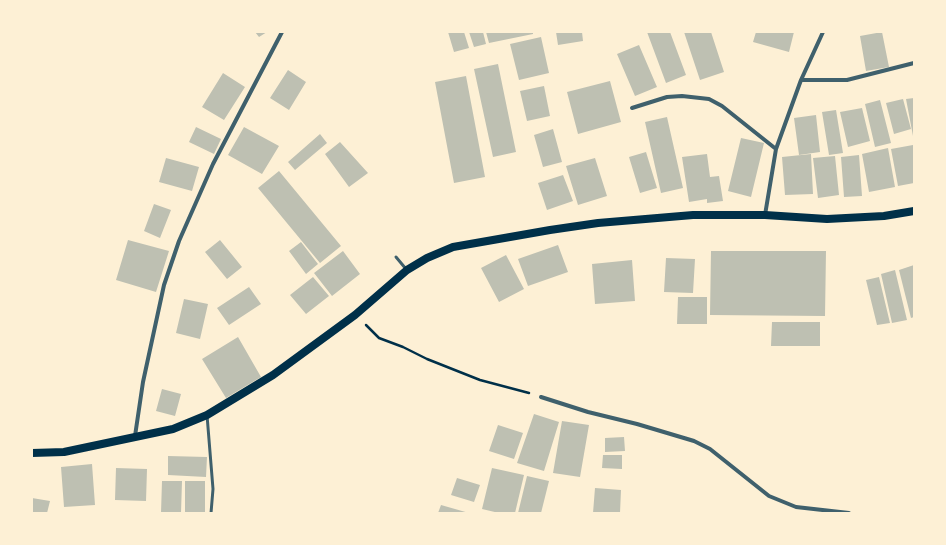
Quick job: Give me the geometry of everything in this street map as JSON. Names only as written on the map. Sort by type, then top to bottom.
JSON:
[{"type":"main road","points":[[32,453],[64,452],[173,429],[207,415],[273,375],[356,315],[407,270],[427,258],[453,247],[598,223],[693,215],[827,219],[884,216],[914,211]]},
{"type":"street","points":[[135,436],[143,382],[164,285],[179,241],[213,164],[282,32]]},
{"type":"street","points":[[765,216],[776,149],[801,80],[823,32]]},
{"type":"street","points":[[801,80],[847,80],[914,63]]},
{"type":"street","points":[[632,108],[667,97],[682,96],[709,98],[722,106],[776,149]]},
{"type":"street","points":[[541,396],[588,412],[637,424],[694,441],[710,450],[769,496],[796,507],[849,513]]},
{"type":"lane","points":[[396,257],[407,270]]},
{"type":"lane","points":[[207,415],[213,489],[211,513]]},
{"type":"path","points":[[356,315],[378,338],[480,380],[541,396]]},
{"type":"building","points":[[255,32],[267,32],[259,37]]},
{"type":"building","points":[[448,32],[464,32],[469,48],[454,52]]},
{"type":"building","points":[[469,32],[483,32],[486,44],[474,47]]},
{"type":"building","points":[[486,32],[533,32],[533,34],[489,43]]},
{"type":"building","points":[[556,32],[582,32],[583,41],[558,45]]},
{"type":"building","points":[[647,32],[670,32],[686,75],[666,83]]},
{"type":"building","points":[[684,32],[711,32],[724,72],[700,80]]},
{"type":"building","points":[[756,32],[794,32],[789,52],[753,42]]},
{"type":"building","points":[[882,32],[889,67],[866,71],[860,36]]},
{"type":"building","points":[[541,37],[549,73],[519,80],[510,44]]},
{"type":"building","points":[[639,45],[657,87],[635,96],[617,54]]},
{"type":"building","points":[[498,64],[516,152],[493,157],[474,69]]},
{"type":"building","points":[[288,70],[306,82],[289,110],[270,98]]},
{"type":"building","points":[[223,73],[245,87],[224,120],[202,107]]},
{"type":"building","points":[[466,76],[485,177],[454,183],[435,82]]},
{"type":"building","points":[[610,81],[621,122],[578,134],[567,92]]},
{"type":"building","points":[[544,86],[550,116],[527,121],[520,91]]},
{"type":"building","points":[[914,98],[914,136],[913,136],[906,99]]},
{"type":"building","points":[[903,99],[911,129],[894,134],[886,103]]},
{"type":"building","points":[[880,100],[891,143],[875,147],[865,104]]},
{"type":"building","points":[[862,108],[870,141],[848,147],[840,112]]},
{"type":"building","points":[[836,110],[843,153],[829,155],[822,112]]},
{"type":"building","points":[[816,115],[820,152],[799,155],[794,118]]},
{"type":"building","points":[[667,117],[683,188],[661,193],[645,122]]},
{"type":"building","points":[[196,127],[221,139],[214,154],[189,142]]},
{"type":"building","points":[[244,127],[279,146],[262,174],[228,155]]},
{"type":"building","points":[[553,129],[562,162],[543,167],[534,135]]},
{"type":"building","points":[[320,134],[327,143],[295,170],[288,162]]},
{"type":"building","points":[[741,138],[764,143],[751,197],[728,191]]},
{"type":"building","points":[[340,142],[368,173],[349,187],[325,154]]},
{"type":"building","points":[[913,145],[914,183],[898,186],[891,149]]},
{"type":"building","points":[[888,148],[895,187],[869,192],[862,154]]},
{"type":"building","points":[[646,152],[657,188],[640,193],[629,157]]},
{"type":"building","points":[[707,154],[710,177],[719,176],[723,201],[707,203],[707,199],[689,202],[682,157]]},
{"type":"building","points":[[811,154],[813,194],[785,195],[782,157]]},
{"type":"building","points":[[859,155],[862,196],[844,197],[841,157]]},
{"type":"building","points":[[835,156],[839,195],[818,198],[813,158]]},
{"type":"building","points":[[166,158],[199,167],[192,191],[159,182]]},
{"type":"building","points":[[595,158],[607,196],[578,205],[566,166]]},
{"type":"building","points":[[279,171],[341,246],[320,263],[258,188]]},
{"type":"building","points":[[563,175],[573,201],[547,210],[538,183]]},
{"type":"building","points":[[154,204],[171,210],[160,238],[144,231]]},
{"type":"building","points":[[128,240],[169,251],[156,292],[116,280]]},
{"type":"building","points":[[220,240],[242,267],[227,279],[205,252]]},
{"type":"building","points":[[301,242],[318,264],[306,274],[289,251]]},
{"type":"building","points":[[558,245],[568,272],[528,286],[518,259]]},
{"type":"building","points":[[343,251],[360,274],[332,296],[314,273]]},
{"type":"building","points":[[711,251],[826,251],[825,316],[710,315]]},
{"type":"building","points":[[506,255],[524,289],[499,302],[481,268]]},
{"type":"building","points":[[666,258],[695,259],[693,293],[664,292]]},
{"type":"building","points":[[632,260],[635,301],[595,304],[592,264]]},
{"type":"building","points":[[914,265],[914,317],[911,318],[899,270]]},
{"type":"building","points":[[895,270],[907,320],[892,323],[881,274]]},
{"type":"building","points":[[313,277],[329,296],[306,314],[290,295]]},
{"type":"building","points":[[879,277],[890,323],[877,325],[866,280]]},
{"type":"building","points":[[249,287],[261,304],[229,325],[217,308]]},
{"type":"building","points":[[678,297],[707,297],[707,324],[677,324]]},
{"type":"building","points":[[184,299],[208,304],[200,339],[176,333]]},
{"type":"building","points":[[772,322],[820,322],[820,346],[771,346]]},
{"type":"building","points":[[238,337],[261,377],[226,398],[202,359]]},
{"type":"building","points":[[162,389],[181,394],[175,416],[156,411]]},
{"type":"building","points":[[534,414],[559,422],[544,471],[517,463]]},
{"type":"building","points":[[562,421],[589,425],[580,477],[553,473]]},
{"type":"building","points":[[498,425],[523,433],[514,459],[489,451]]},
{"type":"building","points":[[624,437],[625,451],[605,452],[605,438]]},
{"type":"building","points":[[603,455],[622,455],[622,469],[602,468]]},
{"type":"building","points":[[168,456],[207,457],[206,477],[168,475]]},
{"type":"building","points":[[92,464],[95,505],[64,507],[61,467]]},
{"type":"building","points":[[116,468],[147,469],[146,501],[115,500]]},
{"type":"building","points":[[492,468],[524,475],[515,513],[499,513],[482,509]]},
{"type":"building","points":[[527,476],[549,481],[541,513],[518,513]]},
{"type":"building","points":[[457,478],[480,485],[474,502],[451,495]]},
{"type":"building","points":[[162,481],[182,481],[181,513],[161,513]]},
{"type":"building","points":[[185,481],[205,481],[205,513],[185,513]]},
{"type":"building","points":[[595,488],[621,490],[620,513],[593,513]]},
{"type":"building","points":[[32,498],[50,501],[47,513],[32,513]]},
{"type":"building","points":[[441,505],[469,513],[438,513]]}]
